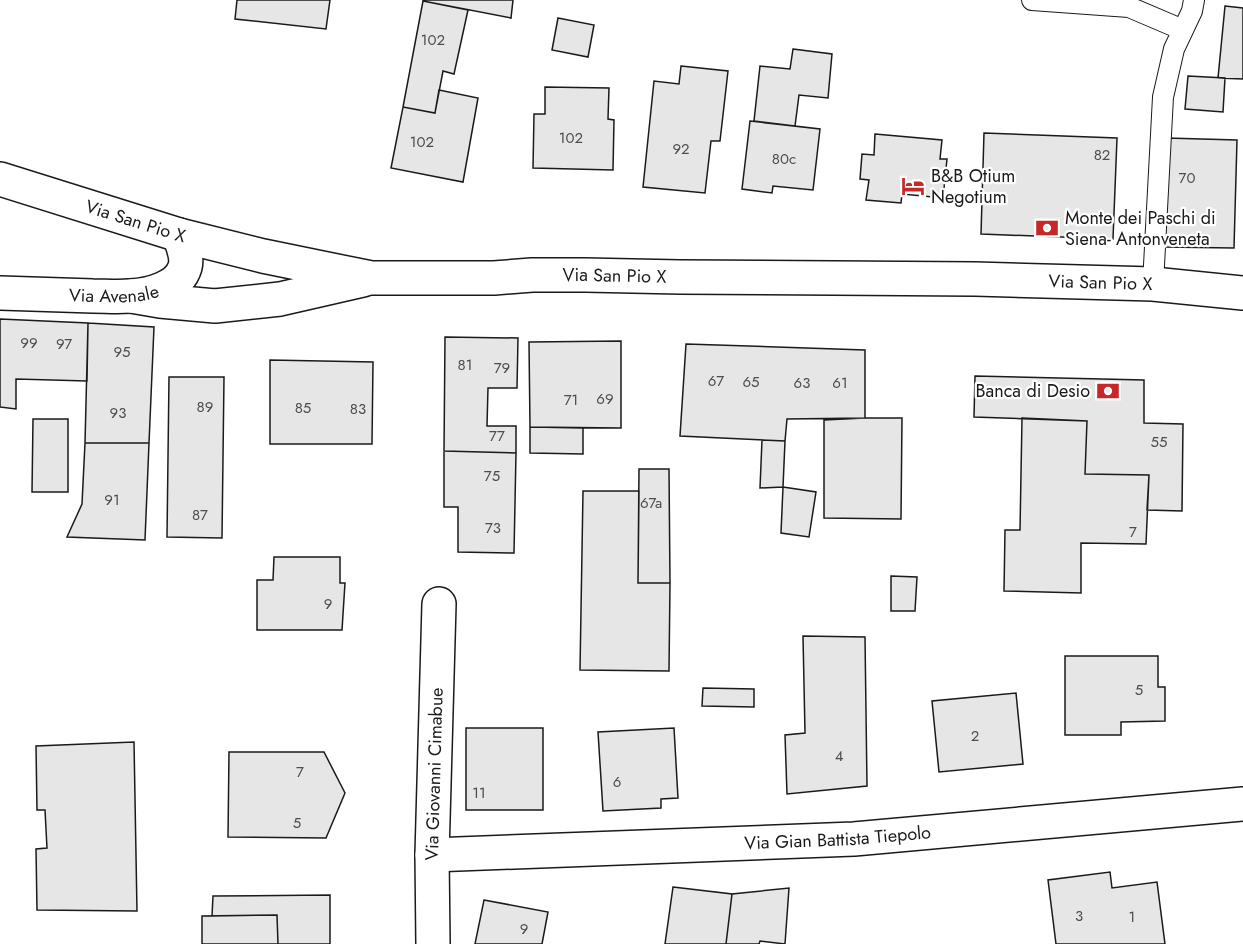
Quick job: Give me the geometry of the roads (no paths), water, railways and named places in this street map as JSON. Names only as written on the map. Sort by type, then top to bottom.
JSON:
[{"type":"street","name":"Via San Pio X","points":[[0,179],[179,235],[263,256],[371,278],[585,275],[680,278],[975,279],[1153,284],[1243,293]]},
{"type":"street","name":"Via Avenale","points":[[0,293],[131,296],[164,288],[180,277],[185,267],[185,253],[179,235]]},
{"type":"street","points":[[131,296],[215,306],[280,299],[371,278]]},
{"type":"street","points":[[1243,293],[1243,307]]},
{"type":"street","name":"Via Giovanni Cimabue","points":[[433,944],[432,855],[439,604]]},
{"type":"street","name":"Via Gian Battista Tiepolo","points":[[432,855],[854,840],[1243,804]]},
{"type":"lane","points":[[1032,0],[1129,7],[1183,30]]},
{"type":"lane","points":[[1153,284],[1163,96],[1174,49],[1192,11],[1194,0]]},
{"type":"place","name":"B&B Otium Negotium","points":[[913,186]]},
{"type":"place","name":"Monte dei Paschi di Siena- Antonveneta","points":[[1047,228]]},
{"type":"place","name":"Banca di Desio","points":[[1108,391]]}]
